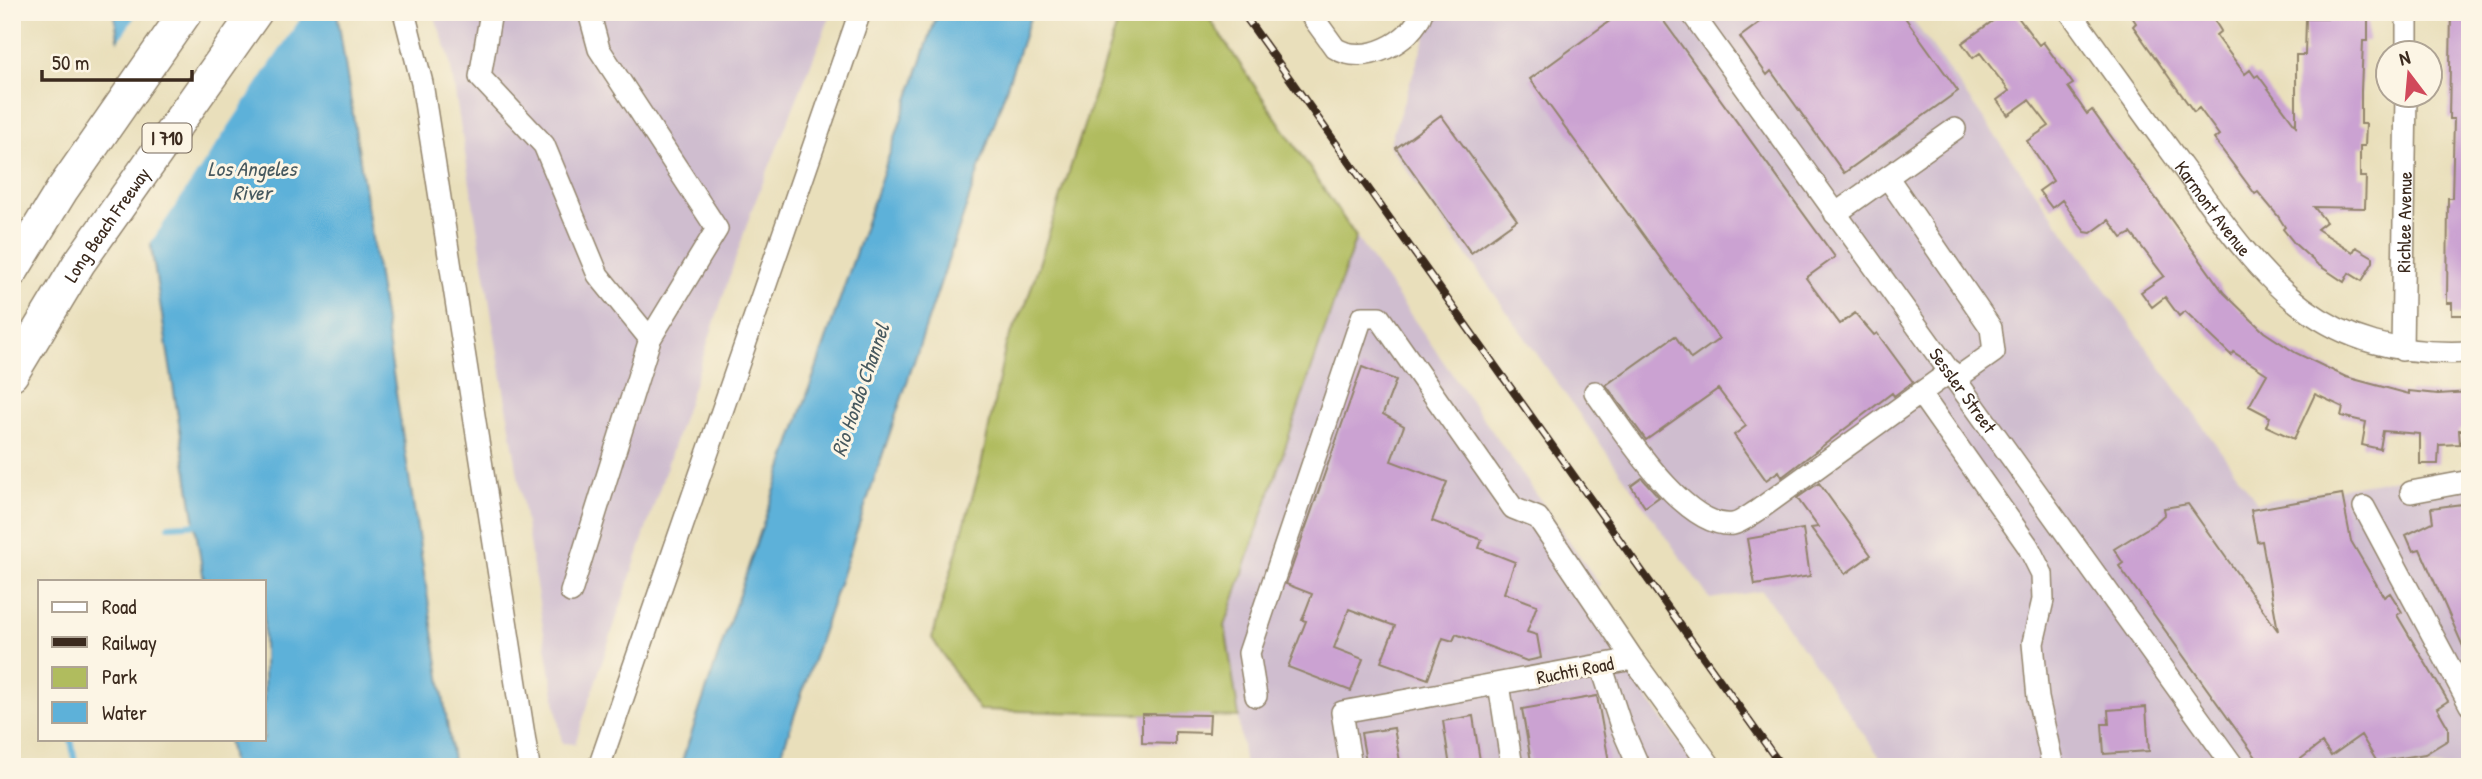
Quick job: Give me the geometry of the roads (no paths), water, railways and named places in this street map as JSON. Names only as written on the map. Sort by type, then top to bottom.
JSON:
[{"type":"highway","name":"I 710","points":[[12,271],[62,190],[186,12]]},
{"type":"highway","name":"Long Beach Freeway","points":[[12,374],[79,263],[256,12]]},
{"type":"street","points":[[404,12],[422,83],[529,767]]},
{"type":"street","points":[[491,12],[480,76],[544,145],[598,275],[650,339]]},
{"type":"street","points":[[571,592],[650,339],[718,229],[599,48],[589,12]]},
{"type":"street","points":[[599,767],[860,12]]},
{"type":"street","points":[[1309,12],[1335,48],[1357,54],[1379,50],[1401,40],[1416,27],[1422,12]]},
{"type":"street","name":"Sessler Street","points":[[1691,12],[1835,214],[1960,372],[2234,767]]},
{"type":"street","name":"Karmont Avenue","points":[[2070,12],[2246,256],[2268,280],[2307,312],[2335,329],[2362,340],[2402,350],[2470,352]]},
{"type":"street","points":[[2407,12],[2407,38]]},
{"type":"street","name":"Richlee Avenue","points":[[2402,350],[2406,108]]},
{"type":"street","points":[[1835,214],[1955,129]]},
{"type":"street","points":[[1595,392],[1686,507],[1708,520],[1733,524],[1756,511],[1920,393],[1994,352],[1991,328],[1888,178]]},
{"type":"street","name":"Ruchti Road","points":[[1256,696],[1248,653],[1362,317],[1379,317],[1513,508],[1538,518],[1633,659],[1711,767]]},
{"type":"street","points":[[1920,393],[2028,546],[2042,574],[2043,600],[2033,643],[2038,698],[2053,767]]},
{"type":"street","points":[[2411,492],[2470,481]]},
{"type":"street","points":[[2364,507],[2470,705]]},
{"type":"street","name":"Ruchti Road","points":[[1352,767],[1342,712],[1633,659]]},
{"type":"street","points":[[1601,665],[1621,726],[1639,767]]},
{"type":"street","points":[[1508,682],[1513,767]]},
{"type":"water","name":"Los Angeles River","points":[[114,12],[337,12],[454,767],[233,767],[228,740],[266,740],[266,580],[204,580]]},
{"type":"water","name":"Rio Hondo Channel","points":[[938,12],[1032,12],[777,767],[680,767]]},
{"type":"waterway","points":[[169,526],[202,524]]},
{"type":"waterway","points":[[71,740],[76,767]]},
{"type":"railway","points":[[1242,12],[1782,767]]}]
